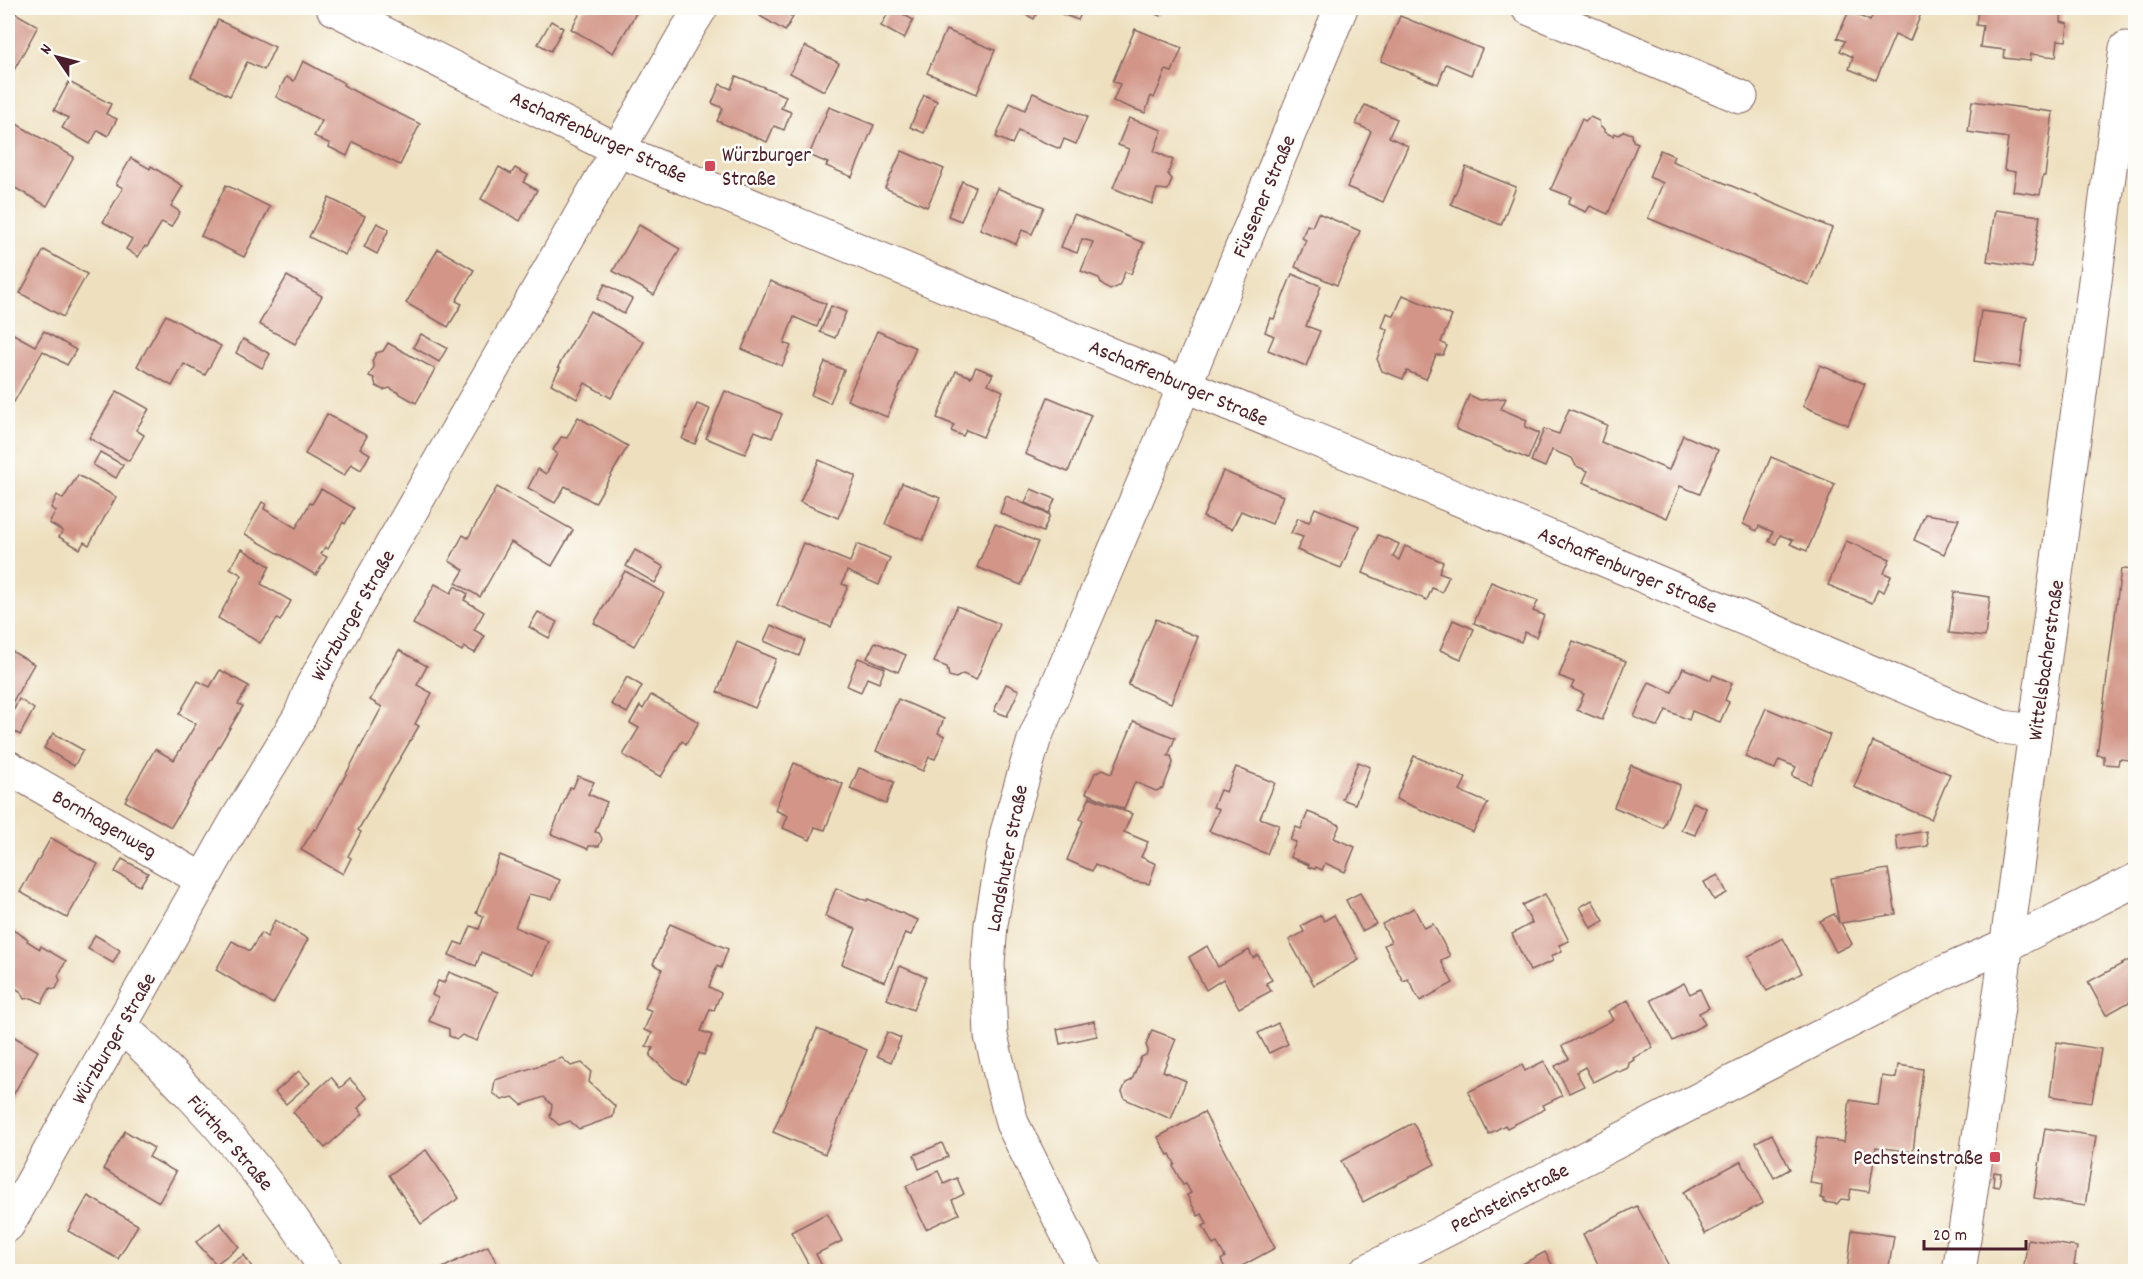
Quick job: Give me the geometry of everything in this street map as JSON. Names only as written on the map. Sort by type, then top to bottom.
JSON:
[{"type":"street","name":"Aschaffenburger Straße","points":[[333,8],[618,150],[2002,727],[2035,731]]},
{"type":"street","name":"Würzburger Straße","points":[[8,1224],[248,801],[300,716],[323,666],[701,8]]},
{"type":"street","name":"Füssener Straße","points":[[1185,385],[1341,8]]},
{"type":"street","points":[[1528,8],[1741,97]]},
{"type":"street","name":"Wittelsbacherstraße","points":[[1959,1272],[2006,945],[2126,48]]},
{"type":"street","name":"Landshuter Straße","points":[[1086,1272],[1012,1124],[991,1036],[988,964],[991,924],[1010,816],[1034,740],[1185,385]]},
{"type":"street","name":"Bornhagenweg","points":[[8,767],[203,880]]},
{"type":"street","name":"Pechsteinstraße","points":[[1365,1272],[1949,970],[2006,945],[2136,880]]},
{"type":"street","name":"Fürther Straße","points":[[120,1026],[152,1052],[233,1139],[274,1191],[327,1272]]},
{"type":"building","points":[[583,8],[639,8],[613,53],[571,29]]},
{"type":"building","points":[[764,8],[776,8],[793,17],[785,31],[760,16]]},
{"type":"building","points":[[891,8],[906,8],[903,14],[913,20],[904,39],[881,26]]},
{"type":"building","points":[[1014,8],[1040,8],[1034,19]]},
{"type":"building","points":[[1065,8],[1084,8],[1078,20],[1062,14]]},
{"type":"building","points":[[1151,8],[1163,8],[1160,16],[1149,11]]},
{"type":"building","points":[[1876,8],[1906,8],[1921,14],[1910,41],[1895,35],[1876,80],[1849,69],[1853,57],[1840,51],[1845,41],[1837,38],[1849,11],[1870,21]]},
{"type":"building","points":[[1978,8],[2062,8],[2061,22],[2068,24],[2066,41],[2058,40],[2056,57],[2031,54],[2030,61],[2004,58],[2005,50],[1980,47],[1983,26],[1976,25]]},
{"type":"building","points":[[8,9],[38,26],[13,72],[8,69]]},
{"type":"building","points":[[1400,16],[1482,49],[1471,75],[1446,64],[1438,84],[1381,61]]},
{"type":"building","points":[[218,20],[275,47],[264,70],[247,62],[230,96],[191,77]]},
{"type":"building","points":[[551,21],[563,28],[551,51],[538,44]]},
{"type":"building","points":[[1135,29],[1182,48],[1172,72],[1166,70],[1154,98],[1151,96],[1145,113],[1113,101],[1120,84],[1113,81]]},
{"type":"building","points":[[946,30],[995,50],[977,94],[927,73]]},
{"type":"building","points":[[805,46],[839,63],[824,91],[790,73]]},
{"type":"building","points":[[303,61],[344,83],[343,85],[420,124],[400,165],[353,142],[347,156],[329,147],[330,144],[314,136],[322,121],[276,97],[286,77],[294,81]]},
{"type":"building","points":[[736,76],[786,96],[781,108],[791,112],[784,130],[774,126],[767,142],[717,121],[723,108],[712,103],[720,84],[731,89]]},
{"type":"building","points":[[69,82],[111,104],[106,114],[117,119],[108,136],[98,130],[90,144],[62,128],[68,118],[54,110]]},
{"type":"building","points":[[1033,93],[1087,117],[1076,144],[1064,139],[1060,149],[1018,131],[1012,144],[996,137],[1010,103],[1025,110]]},
{"type":"building","points":[[924,95],[937,101],[924,133],[910,127]]},
{"type":"building","points":[[1972,101],[2053,112],[2045,176],[2043,176],[2040,195],[2013,191],[2016,172],[2004,170],[2008,138],[1968,132]]},
{"type":"building","points":[[1365,105],[1397,119],[1389,137],[1408,146],[1383,202],[1347,187],[1371,131],[1356,124]]},
{"type":"building","points":[[829,107],[874,125],[852,177],[826,166],[828,163],[809,155]]},
{"type":"building","points":[[1590,117],[1599,121],[1604,132],[1613,136],[1614,133],[1619,135],[1624,131],[1632,134],[1633,141],[1638,143],[1608,214],[1590,206],[1586,212],[1568,204],[1571,197],[1551,189],[1582,119],[1585,121]]},
{"type":"building","points":[[1129,118],[1162,130],[1154,151],[1173,160],[1168,174],[1172,179],[1168,190],[1157,189],[1152,204],[1113,188],[1129,149],[1118,145]]},
{"type":"building","points":[[13,122],[74,157],[47,206],[8,184],[8,131]]},
{"type":"building","points":[[1660,150],[1674,156],[1672,161],[1832,228],[1809,285],[1648,218],[1663,183],[1649,177]]},
{"type":"building","points":[[902,151],[944,169],[927,207],[885,188]]},
{"type":"building","points":[[131,158],[150,169],[151,166],[183,186],[171,206],[180,212],[171,227],[162,222],[138,257],[126,249],[132,239],[103,222],[123,188],[116,184]]},
{"type":"building","points":[[499,167],[511,174],[515,168],[528,175],[523,182],[537,190],[520,221],[481,199]]},
{"type":"building","points":[[1466,167],[1516,187],[1501,225],[1451,204]]},
{"type":"building","points":[[962,181],[975,187],[961,221],[948,216]]},
{"type":"building","points":[[226,185],[270,207],[244,257],[201,236]]},
{"type":"building","points":[[997,188],[1044,207],[1032,234],[1022,230],[1016,244],[980,229]]},
{"type":"building","points":[[329,198],[365,216],[345,255],[309,237]]},
{"type":"building","points":[[1995,210],[2040,216],[2032,268],[1987,261]]},
{"type":"building","points":[[1318,213],[1360,231],[1337,285],[1295,267],[1306,240],[1302,238],[1307,225],[1312,227]]},
{"type":"building","points":[[1074,214],[1144,243],[1131,274],[1125,272],[1119,286],[1110,290],[1101,284],[1099,278],[1081,271],[1093,242],[1082,239],[1077,253],[1061,247]]},
{"type":"building","points":[[377,223],[389,229],[377,254],[364,247]]},
{"type":"building","points":[[639,225],[680,249],[654,295],[613,271]]},
{"type":"building","points":[[438,249],[474,270],[456,301],[462,304],[448,327],[406,303]]},
{"type":"building","points":[[44,250],[87,274],[63,317],[20,293]]},
{"type":"building","points":[[1292,274],[1321,286],[1306,326],[1320,331],[1306,366],[1268,350],[1274,336],[1265,332],[1270,318],[1274,319]]},
{"type":"building","points":[[287,276],[322,296],[295,344],[259,324]]},
{"type":"building","points":[[770,281],[826,304],[817,327],[794,317],[784,343],[791,346],[782,366],[742,349]]},
{"type":"building","points":[[605,284],[632,299],[624,314],[597,299]]},
{"type":"building","points":[[1403,295],[1452,316],[1441,342],[1447,346],[1443,355],[1436,355],[1426,379],[1407,371],[1403,379],[1382,371],[1377,359],[1388,330],[1382,327],[1387,313],[1394,316]]},
{"type":"building","points":[[831,306],[846,312],[835,338],[820,332]]},
{"type":"building","points":[[590,311],[644,342],[611,398],[585,383],[577,399],[551,384],[560,368],[558,367]]},
{"type":"building","points":[[1981,311],[2027,317],[2020,367],[1974,361]]},
{"type":"building","points":[[166,315],[221,346],[205,375],[184,364],[172,386],[137,366]]},
{"type":"building","points":[[8,331],[35,346],[44,331],[76,350],[67,365],[43,351],[14,402],[8,398]]},
{"type":"building","points":[[877,331],[916,348],[887,417],[847,400]]},
{"type":"building","points":[[421,334],[447,348],[439,362],[413,347]]},
{"type":"building","points":[[243,339],[270,354],[262,368],[236,353]]},
{"type":"building","points":[[388,343],[435,369],[416,403],[390,388],[383,390],[376,386],[374,378],[369,376],[374,367],[372,361],[376,353],[383,351]]},
{"type":"building","points":[[825,362],[844,370],[830,403],[811,395]]},
{"type":"building","points":[[1820,365],[1865,384],[1848,425],[1803,406]]},
{"type":"building","points":[[976,367],[993,374],[988,384],[1003,391],[983,437],[966,430],[963,436],[951,431],[954,425],[937,418],[956,371],[971,377]]},
{"type":"building","points":[[117,391],[149,409],[136,430],[144,435],[129,461],[89,438]]},
{"type":"building","points":[[725,391],[782,414],[772,438],[755,431],[745,454],[706,438]]},
{"type":"building","points":[[1469,395],[1480,400],[1506,398],[1501,409],[1527,420],[1525,427],[1539,433],[1528,459],[1456,429]]},
{"type":"building","points":[[1048,397],[1091,415],[1068,472],[1025,454]]},
{"type":"building","points":[[697,404],[710,409],[695,444],[682,439]]},
{"type":"building","points":[[1569,409],[1607,425],[1601,442],[1669,470],[1683,435],[1718,450],[1700,494],[1680,486],[1667,518],[1583,482],[1588,471],[1576,466],[1572,458],[1552,450],[1545,467],[1531,461],[1544,429],[1559,434]]},
{"type":"building","points":[[327,414],[367,436],[360,448],[370,454],[361,470],[351,464],[344,476],[305,454]]},
{"type":"building","points":[[578,417],[628,446],[595,503],[565,486],[555,503],[528,488],[538,469],[546,474],[557,454],[553,450],[561,437],[567,438]]},
{"type":"building","points":[[100,452],[123,465],[116,478],[93,465]]},
{"type":"building","points":[[1771,457],[1835,484],[1807,551],[1790,544],[1793,540],[1780,535],[1776,544],[1769,541],[1773,532],[1759,526],[1757,531],[1743,524]]},
{"type":"building","points":[[819,460],[856,476],[838,518],[800,502]]},
{"type":"building","points":[[1223,471],[1283,496],[1272,524],[1241,511],[1232,529],[1203,517]]},
{"type":"building","points":[[78,475],[116,497],[89,545],[84,542],[80,549],[59,537],[63,531],[49,523],[56,511],[51,508],[57,495],[63,499]]},
{"type":"building","points":[[902,483],[940,498],[923,540],[885,524]]},
{"type":"building","points":[[497,487],[573,530],[552,566],[511,542],[480,597],[456,583],[464,570],[449,561],[463,535],[468,538]]},
{"type":"building","points":[[321,489],[354,508],[328,549],[325,547],[321,554],[327,557],[316,575],[245,534],[262,502],[266,504],[264,509],[296,528]]},
{"type":"building","points":[[1031,489],[1055,499],[1049,513],[1025,503]]},
{"type":"building","points":[[1006,496],[1050,515],[1043,532],[1000,513]]},
{"type":"building","points":[[1315,508],[1359,526],[1341,568],[1297,550],[1303,537],[1291,533],[1298,518],[1309,522]]},
{"type":"building","points":[[1925,514],[1959,519],[1944,554],[1914,540]]},
{"type":"building","points":[[995,524],[1038,542],[1021,585],[977,567]]},
{"type":"building","points":[[1378,535],[1399,544],[1393,557],[1399,560],[1405,546],[1443,562],[1439,572],[1449,576],[1442,592],[1432,588],[1427,600],[1363,573]]},
{"type":"building","points":[[1846,541],[1890,559],[1884,573],[1891,576],[1884,592],[1878,589],[1872,603],[1828,585]]},
{"type":"building","points":[[803,543],[850,562],[857,544],[890,558],[879,585],[847,571],[842,584],[848,586],[831,627],[777,605]]},
{"type":"building","points":[[242,549],[270,566],[261,584],[291,601],[280,621],[277,619],[260,643],[218,618],[242,575],[230,568]]},
{"type":"building","points":[[635,550],[664,567],[655,583],[626,566]]},
{"type":"building","points":[[2121,569],[2136,570],[2136,763],[2119,759],[2118,765],[2104,764],[2104,756],[2097,755]]},
{"type":"building","points":[[625,571],[664,593],[634,646],[594,623]]},
{"type":"building","points":[[1491,582],[1538,601],[1533,611],[1544,615],[1536,637],[1525,632],[1521,642],[1474,623]]},
{"type":"building","points":[[435,584],[451,593],[455,586],[468,594],[464,600],[484,612],[474,630],[485,636],[475,653],[464,647],[462,651],[413,624]]},
{"type":"building","points":[[1954,592],[1990,597],[1985,637],[1949,633]]},
{"type":"building","points":[[957,606],[1000,624],[976,680],[963,674],[956,678],[949,676],[947,667],[934,662]]},
{"type":"building","points":[[538,612],[557,622],[549,638],[529,627]]},
{"type":"building","points":[[1156,619],[1198,637],[1171,703],[1128,685]]},
{"type":"building","points":[[1453,620],[1474,629],[1461,659],[1440,650]]},
{"type":"building","points":[[771,625],[805,640],[799,656],[764,641]]},
{"type":"building","points":[[1573,641],[1626,661],[1602,720],[1577,710],[1584,694],[1571,688],[1574,682],[1559,676]]},
{"type":"building","points":[[737,642],[776,659],[755,708],[717,692]]},
{"type":"building","points":[[875,642],[906,655],[898,672],[867,658]]},
{"type":"building","points":[[8,649],[34,664],[8,710]]},
{"type":"building","points":[[399,650],[427,666],[417,685],[432,693],[415,724],[419,726],[358,830],[361,832],[348,856],[351,858],[343,874],[301,850],[314,829],[316,830],[382,707],[370,700]]},
{"type":"building","points":[[858,658],[885,668],[879,683],[867,678],[861,692],[847,686]]},
{"type":"building","points":[[1683,668],[1711,680],[1713,675],[1732,683],[1725,700],[1729,702],[1720,722],[1692,711],[1689,720],[1666,710],[1658,727],[1634,717],[1649,682],[1672,692]]},
{"type":"building","points":[[220,670],[249,686],[238,704],[243,706],[171,827],[125,801],[155,749],[174,760],[196,724],[179,714],[198,681],[210,687]]},
{"type":"building","points":[[627,677],[642,686],[627,713],[611,704]]},
{"type":"building","points":[[1006,684],[1019,690],[1007,716],[994,711]]},
{"type":"building","points":[[651,695],[699,722],[686,744],[682,741],[661,777],[623,755],[639,728],[630,723],[640,706],[643,709]]},
{"type":"building","points":[[19,699],[34,709],[20,735],[8,728],[8,722]]},
{"type":"building","points":[[898,699],[944,719],[938,733],[945,736],[935,759],[929,757],[923,771],[876,751]]},
{"type":"building","points":[[1766,708],[1830,735],[1810,784],[1792,776],[1796,767],[1779,760],[1775,769],[1745,757]]},
{"type":"building","points":[[1134,721],[1175,738],[1168,756],[1171,756],[1173,763],[1163,788],[1156,791],[1135,782],[1124,809],[1086,793],[1095,773],[1103,769],[1112,773]]},
{"type":"building","points":[[53,733],[83,750],[74,766],[44,748]]},
{"type":"building","points":[[1873,742],[1950,774],[1931,819],[1854,787]]},
{"type":"building","points":[[1414,756],[1466,778],[1460,791],[1488,803],[1473,832],[1396,799]]},
{"type":"building","points":[[1358,762],[1370,767],[1355,804],[1342,799]]},
{"type":"building","points":[[794,763],[843,784],[825,830],[815,827],[810,840],[783,828],[788,816],[775,810]]},
{"type":"building","points":[[1631,765],[1680,785],[1663,828],[1614,807]]},
{"type":"building","points":[[1236,767],[1275,783],[1260,818],[1279,825],[1267,854],[1209,831],[1219,809],[1213,807],[1220,790],[1226,792]]},
{"type":"building","points":[[859,768],[894,782],[886,804],[850,789]]},
{"type":"building","points":[[578,776],[594,782],[588,794],[607,802],[595,832],[599,833],[602,839],[599,846],[589,846],[588,849],[551,834],[570,787],[573,788]]},
{"type":"building","points":[[1090,797],[1132,814],[1124,832],[1148,842],[1141,857],[1156,864],[1149,884],[1132,881],[1095,865],[1092,871],[1067,860],[1083,821],[1080,819]]},
{"type":"building","points":[[1693,802],[1706,808],[1695,835],[1681,830]]},
{"type":"building","points":[[1308,812],[1340,825],[1334,838],[1355,847],[1345,872],[1325,863],[1322,870],[1316,867],[1315,869],[1290,857],[1296,842],[1290,840],[1296,827],[1301,829]]},
{"type":"building","points":[[1926,831],[1928,846],[1898,851],[1896,836]]},
{"type":"building","points":[[51,838],[98,864],[67,918],[20,892]]},
{"type":"building","points":[[500,855],[560,880],[552,899],[529,894],[515,927],[548,941],[534,974],[481,952],[476,966],[449,955],[455,942],[463,945],[471,926],[479,929],[484,916],[476,913]]},
{"type":"building","points":[[122,859],[148,873],[140,886],[115,872]]},
{"type":"building","points":[[1888,869],[1896,914],[1841,923],[1852,944],[1836,952],[1820,921],[1834,914],[1839,923],[1831,878]]},
{"type":"building","points":[[1718,875],[1727,893],[1714,900],[1704,882]]},
{"type":"building","points":[[836,888],[918,920],[911,935],[905,933],[885,982],[842,964],[856,929],[825,916]]},
{"type":"building","points":[[1360,893],[1376,924],[1362,931],[1346,900]]},
{"type":"building","points":[[1545,894],[1569,941],[1559,945],[1562,951],[1551,956],[1553,961],[1530,971],[1512,934],[1532,923],[1522,905]]},
{"type":"building","points":[[1592,900],[1604,921],[1591,928],[1580,907]]},
{"type":"building","points":[[1414,908],[1424,928],[1433,924],[1450,956],[1441,961],[1453,983],[1420,1001],[1408,979],[1403,981],[1384,945],[1391,942],[1382,924]]},
{"type":"building","points":[[1321,915],[1324,921],[1334,915],[1359,960],[1314,985],[1289,940],[1304,932],[1301,926]]},
{"type":"building","points":[[275,920],[308,939],[273,1004],[216,970],[232,941],[250,951],[261,933],[267,937]]},
{"type":"building","points":[[670,924],[728,949],[721,968],[717,966],[709,987],[721,993],[714,1010],[710,1009],[701,1031],[712,1035],[704,1055],[699,1053],[686,1083],[674,1078],[650,1056],[653,1048],[646,1046],[652,1033],[644,1030],[652,1011],[645,1008],[662,969],[653,964]]},
{"type":"building","points":[[8,927],[40,949],[41,946],[66,961],[58,976],[60,980],[56,989],[50,988],[42,1003],[32,998],[24,999],[20,991],[8,984]]},
{"type":"building","points":[[95,935],[120,950],[113,963],[88,949]]},
{"type":"building","points":[[1783,938],[1802,973],[1767,991],[1748,956]]},
{"type":"building","points":[[1207,946],[1218,967],[1249,950],[1253,958],[1258,955],[1272,980],[1266,983],[1271,991],[1239,1008],[1223,979],[1206,990],[1189,957]]},
{"type":"building","points":[[2135,957],[2136,1014],[2131,1001],[2106,1015],[2088,982]]},
{"type":"building","points":[[900,966],[926,977],[913,1010],[887,999]]},
{"type":"building","points":[[449,972],[498,992],[477,1041],[462,1035],[457,1039],[449,1036],[449,1029],[429,1021],[438,998],[432,995],[438,981],[444,983]]},
{"type":"building","points":[[1684,983],[1690,994],[1700,989],[1709,1008],[1699,1013],[1705,1024],[1673,1041],[1651,1000]]},
{"type":"building","points":[[1628,1000],[1653,1048],[1633,1058],[1628,1068],[1619,1072],[1616,1070],[1593,1082],[1585,1067],[1576,1072],[1584,1086],[1569,1093],[1555,1066],[1569,1059],[1562,1046],[1613,1020],[1608,1011]]},
{"type":"building","points":[[1094,1021],[1097,1036],[1060,1044],[1057,1029]]},
{"type":"building","points":[[1278,1023],[1288,1044],[1269,1053],[1258,1033]]},
{"type":"building","points":[[817,1029],[867,1050],[825,1154],[773,1132]]},
{"type":"building","points":[[1152,1030],[1176,1039],[1163,1071],[1186,1081],[1171,1119],[1125,1099],[1122,1092],[1126,1083],[1132,1080],[1141,1057],[1146,1055],[1148,1050],[1146,1045]]},
{"type":"building","points":[[887,1032],[901,1038],[891,1062],[877,1056]]},
{"type":"building","points":[[8,1033],[38,1051],[8,1104]]},
{"type":"building","points":[[2057,1042],[2101,1049],[2092,1102],[2050,1096]]},
{"type":"building","points":[[562,1058],[571,1066],[582,1063],[591,1071],[589,1082],[615,1106],[613,1117],[579,1129],[570,1121],[559,1125],[550,1117],[552,1105],[544,1097],[522,1105],[513,1097],[502,1100],[493,1093],[495,1080]]},
{"type":"building","points":[[1544,1061],[1562,1096],[1543,1105],[1545,1109],[1507,1128],[1505,1125],[1489,1134],[1468,1092],[1522,1065],[1525,1071]]},
{"type":"building","points":[[1898,1065],[1923,1069],[1913,1152],[1876,1147],[1869,1192],[1851,1189],[1849,1200],[1841,1199],[1837,1204],[1824,1202],[1821,1198],[1822,1185],[1810,1183],[1817,1138],[1844,1142],[1850,1100],[1878,1105],[1882,1076],[1896,1078]]},
{"type":"building","points":[[299,1071],[310,1083],[286,1104],[275,1092]]},
{"type":"building","points":[[331,1077],[340,1088],[350,1079],[368,1098],[358,1108],[363,1114],[325,1148],[293,1112]]},
{"type":"building","points":[[1204,1112],[1275,1248],[1231,1272],[1227,1272],[1221,1260],[1225,1257],[1217,1243],[1213,1245],[1203,1226],[1207,1224],[1202,1214],[1198,1216],[1187,1195],[1191,1193],[1186,1184],[1183,1185],[1173,1166],[1175,1164],[1170,1154],[1168,1155],[1158,1137]]},
{"type":"building","points":[[1413,1123],[1435,1164],[1363,1202],[1341,1161]]},
{"type":"building","points":[[2045,1128],[2096,1136],[2085,1206],[2034,1198]]},
{"type":"building","points":[[125,1131],[154,1148],[149,1157],[176,1172],[159,1202],[103,1169]]},
{"type":"building","points":[[1772,1134],[1790,1169],[1774,1178],[1756,1142]]},
{"type":"building","points":[[942,1143],[948,1157],[919,1169],[914,1155]]},
{"type":"building","points":[[426,1150],[459,1198],[421,1224],[389,1175]]},
{"type":"building","points":[[1741,1161],[1763,1203],[1705,1234],[1683,1192]]},
{"type":"building","points":[[938,1171],[944,1184],[957,1178],[964,1194],[952,1200],[959,1214],[926,1229],[906,1186]]},
{"type":"building","points":[[1994,1172],[2001,1173],[1999,1187],[1993,1186]]},
{"type":"building","points":[[88,1196],[138,1225],[118,1259],[68,1231]]},
{"type":"building","points":[[1637,1206],[1671,1270],[1602,1272],[1583,1234]]},
{"type":"building","points":[[827,1213],[842,1241],[816,1254],[822,1266],[812,1271],[791,1232]]},
{"type":"building","points":[[220,1223],[239,1247],[216,1264],[196,1242]]},
{"type":"building","points":[[1852,1230],[1894,1236],[1889,1266],[1896,1267],[1896,1272],[1847,1272]]},
{"type":"building","points":[[2028,1239],[2077,1247],[2074,1265],[2077,1265],[2076,1272],[2023,1272]]},
{"type":"building","points":[[488,1246],[501,1272],[435,1272],[458,1260]]},
{"type":"building","points":[[1545,1252],[1556,1272],[1508,1272]]},
{"type":"building","points":[[244,1255],[255,1272],[219,1272]]},
{"type":"place","name":"Würzburger Straße","points":[[710,166]]},
{"type":"place","name":"Pechsteinstraße","points":[[1995,1157]]}]
